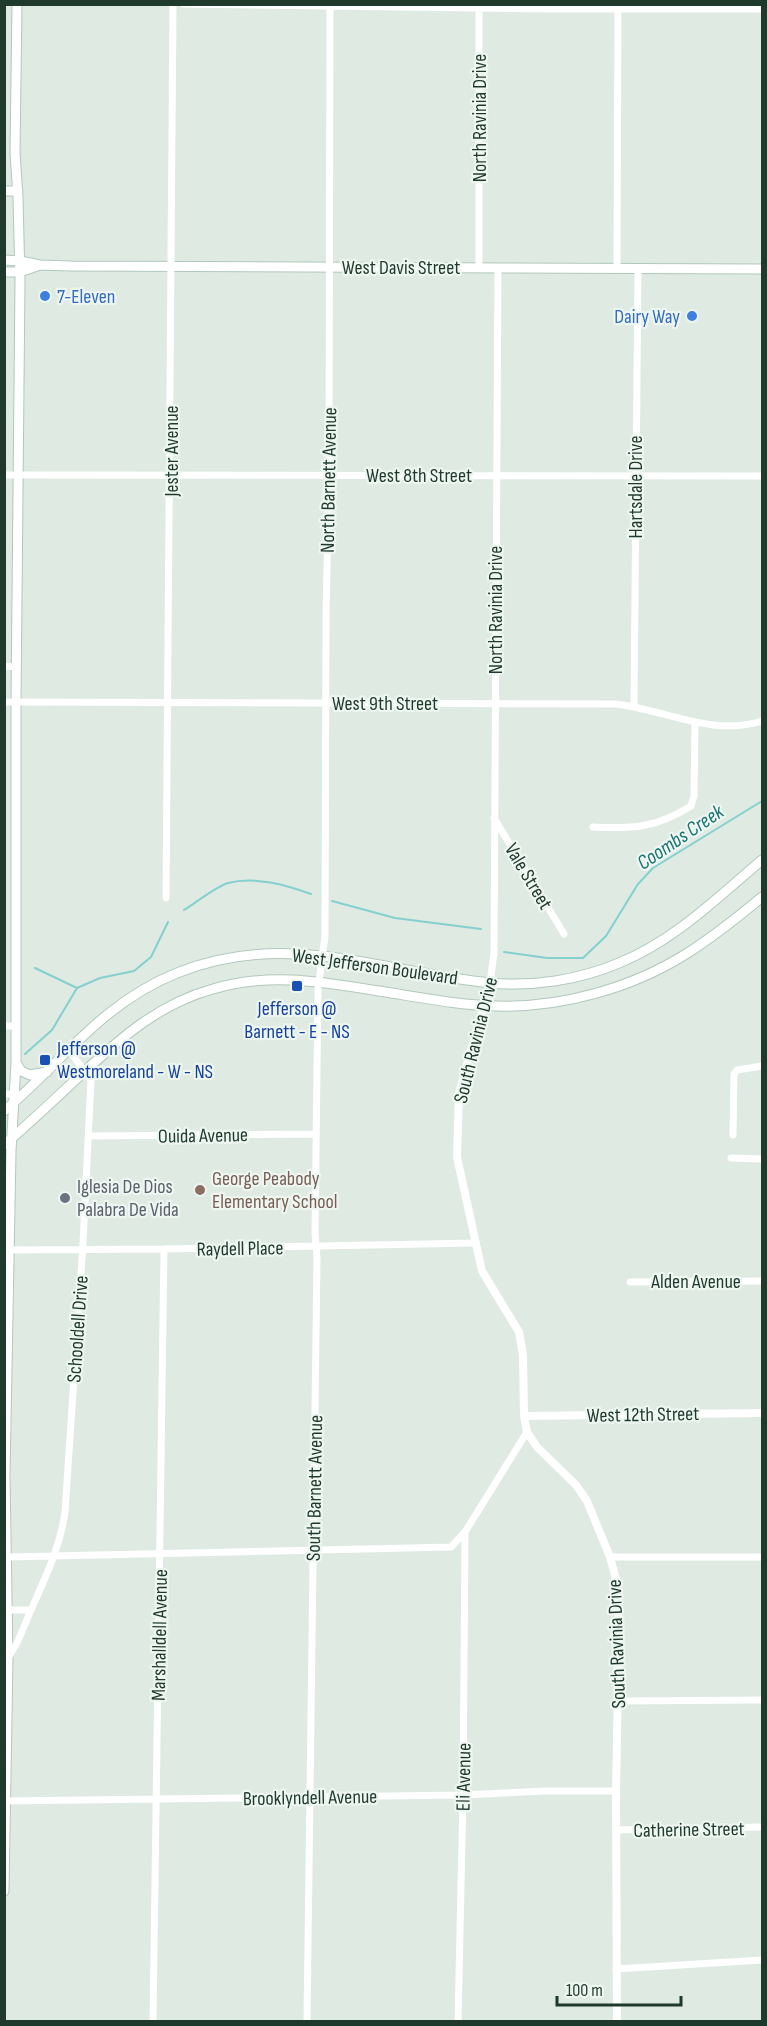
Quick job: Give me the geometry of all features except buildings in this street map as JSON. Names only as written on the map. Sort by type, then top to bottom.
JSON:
[{"type":"main road","points":[[4,1891],[8,1658],[5,1476],[8,1142],[16,1063],[16,702],[20,476],[20,261],[15,153],[17,4]]},
{"type":"main road","points":[[4,191],[18,191]]},
{"type":"main road","name":"West Davis Street","points":[[4,261],[40,265],[762,269]]},
{"type":"main road","name":"West Davis Street","points":[[4,272],[20,272],[40,265]]},
{"type":"main road","name":"West Jefferson Boulevard","points":[[4,1111],[11,1097],[47,1072],[100,1019],[122,1002],[178,972],[222,959],[261,953],[324,956],[490,983],[549,982],[598,970],[633,957],[675,932],[762,860]]},
{"type":"main road","name":"West Jefferson Boulevard","points":[[8,1142],[108,1049],[147,1019],[187,998],[212,989],[260,980],[288,979],[482,1006],[550,1003],[591,994],[641,977],[686,954],[762,897]]},
{"type":"main road","points":[[16,1063],[21,1071],[30,1075],[47,1072]]},
{"type":"street","name":"Jester Avenue","points":[[166,898],[173,4]]},
{"type":"street","points":[[183,4],[762,9]]},
{"type":"street","name":"North Barnett Avenue","points":[[324,956],[329,475],[330,5]]},
{"type":"street","name":"North Ravinia Drive","points":[[479,6],[479,268]]},
{"type":"street","points":[[617,268],[618,7]]},
{"type":"street","name":"North Ravinia Drive","points":[[494,953],[498,268]]},
{"type":"street","name":"Hartsdale Drive","points":[[634,706],[638,268]]},
{"type":"street","name":"West 8th Street","points":[[4,475],[762,476]]},
{"type":"street","points":[[4,666],[17,667]]},
{"type":"street","name":"West 9th Street","points":[[4,702],[615,704],[634,706],[695,722],[728,727],[762,721]]},
{"type":"street","points":[[593,827],[622,829],[642,827],[661,821],[691,806],[694,796],[695,722]]},
{"type":"street","name":"Vale Street","points":[[494,818],[564,934]]},
{"type":"street","name":"South Ravinia Drive","points":[[494,953],[490,983],[457,1104],[457,1157],[482,1271],[519,1332],[523,1355],[524,1416],[527,1432],[537,1447],[576,1485],[587,1501],[610,1557],[618,1591],[617,2022]]},
{"type":"street","name":"South Barnett Avenue","points":[[307,2022],[316,1134],[319,982],[324,956]]},
{"type":"street","points":[[4,1026],[16,1026]]},
{"type":"street","points":[[68,1049],[86,1070]]},
{"type":"street","points":[[733,1135],[734,1074],[737,1070],[762,1066]]},
{"type":"street","name":"Schooldell Drive","points":[[8,1658],[18,1641],[55,1556],[62,1534],[65,1512],[89,1136],[91,1080],[86,1070]]},
{"type":"street","name":"Ouida Avenue","points":[[89,1136],[316,1134]]},
{"type":"street","points":[[731,1158],[762,1158]]},
{"type":"street","name":"Raydell Place","points":[[7,1250],[476,1243]]},
{"type":"street","name":"Marshalldell Avenue","points":[[153,2022],[164,1249]]},
{"type":"street","name":"Alden Avenue","points":[[630,1282],[762,1281]]},
{"type":"street","name":"West 12th Street","points":[[524,1416],[762,1413]]},
{"type":"street","points":[[7,1557],[444,1548],[455,1544],[465,1532],[527,1432]]},
{"type":"street","name":"Eli Avenue","points":[[459,2022],[465,1532]]},
{"type":"street","points":[[610,1557],[762,1557]]},
{"type":"street","points":[[6,1610],[31,1610]]},
{"type":"street","points":[[618,1701],[762,1701]]},
{"type":"street","name":"Brooklyndell Avenue","points":[[5,1801],[616,1791]]},
{"type":"street","name":"Catherine Street","points":[[616,1830],[762,1827]]},
{"type":"street","points":[[616,1969],[762,1960]]},
{"type":"waterway","name":"Coombs Creek","points":[[504,952],[547,958],[583,958],[606,936],[638,884],[653,868],[762,801]]},
{"type":"waterway","name":"Coombs Creek","points":[[184,910],[217,888],[238,881],[270,882],[311,894]]},
{"type":"waterway","name":"Coombs Creek","points":[[332,901],[395,918],[481,929]]},
{"type":"waterway","name":"Coombs Creek","points":[[25,1054],[52,1030],[77,988],[100,978],[134,971],[151,957],[168,922]]},
{"type":"waterway","points":[[35,968],[77,988]]},
{"type":"place","name":"7-Eleven","points":[[45,296]]},
{"type":"place","name":"Dairy Way","points":[[692,316]]},
{"type":"place","name":"Jefferson @ Barnett - E - NS","points":[[297,986]]},
{"type":"place","name":"Jefferson @ Westmoreland - W - NS","points":[[45,1060]]},
{"type":"place","name":"George Peabody Elementary School","points":[[200,1190]]},
{"type":"place","name":"Iglesia De Dios Palabra De Vida","points":[[65,1198]]}]
